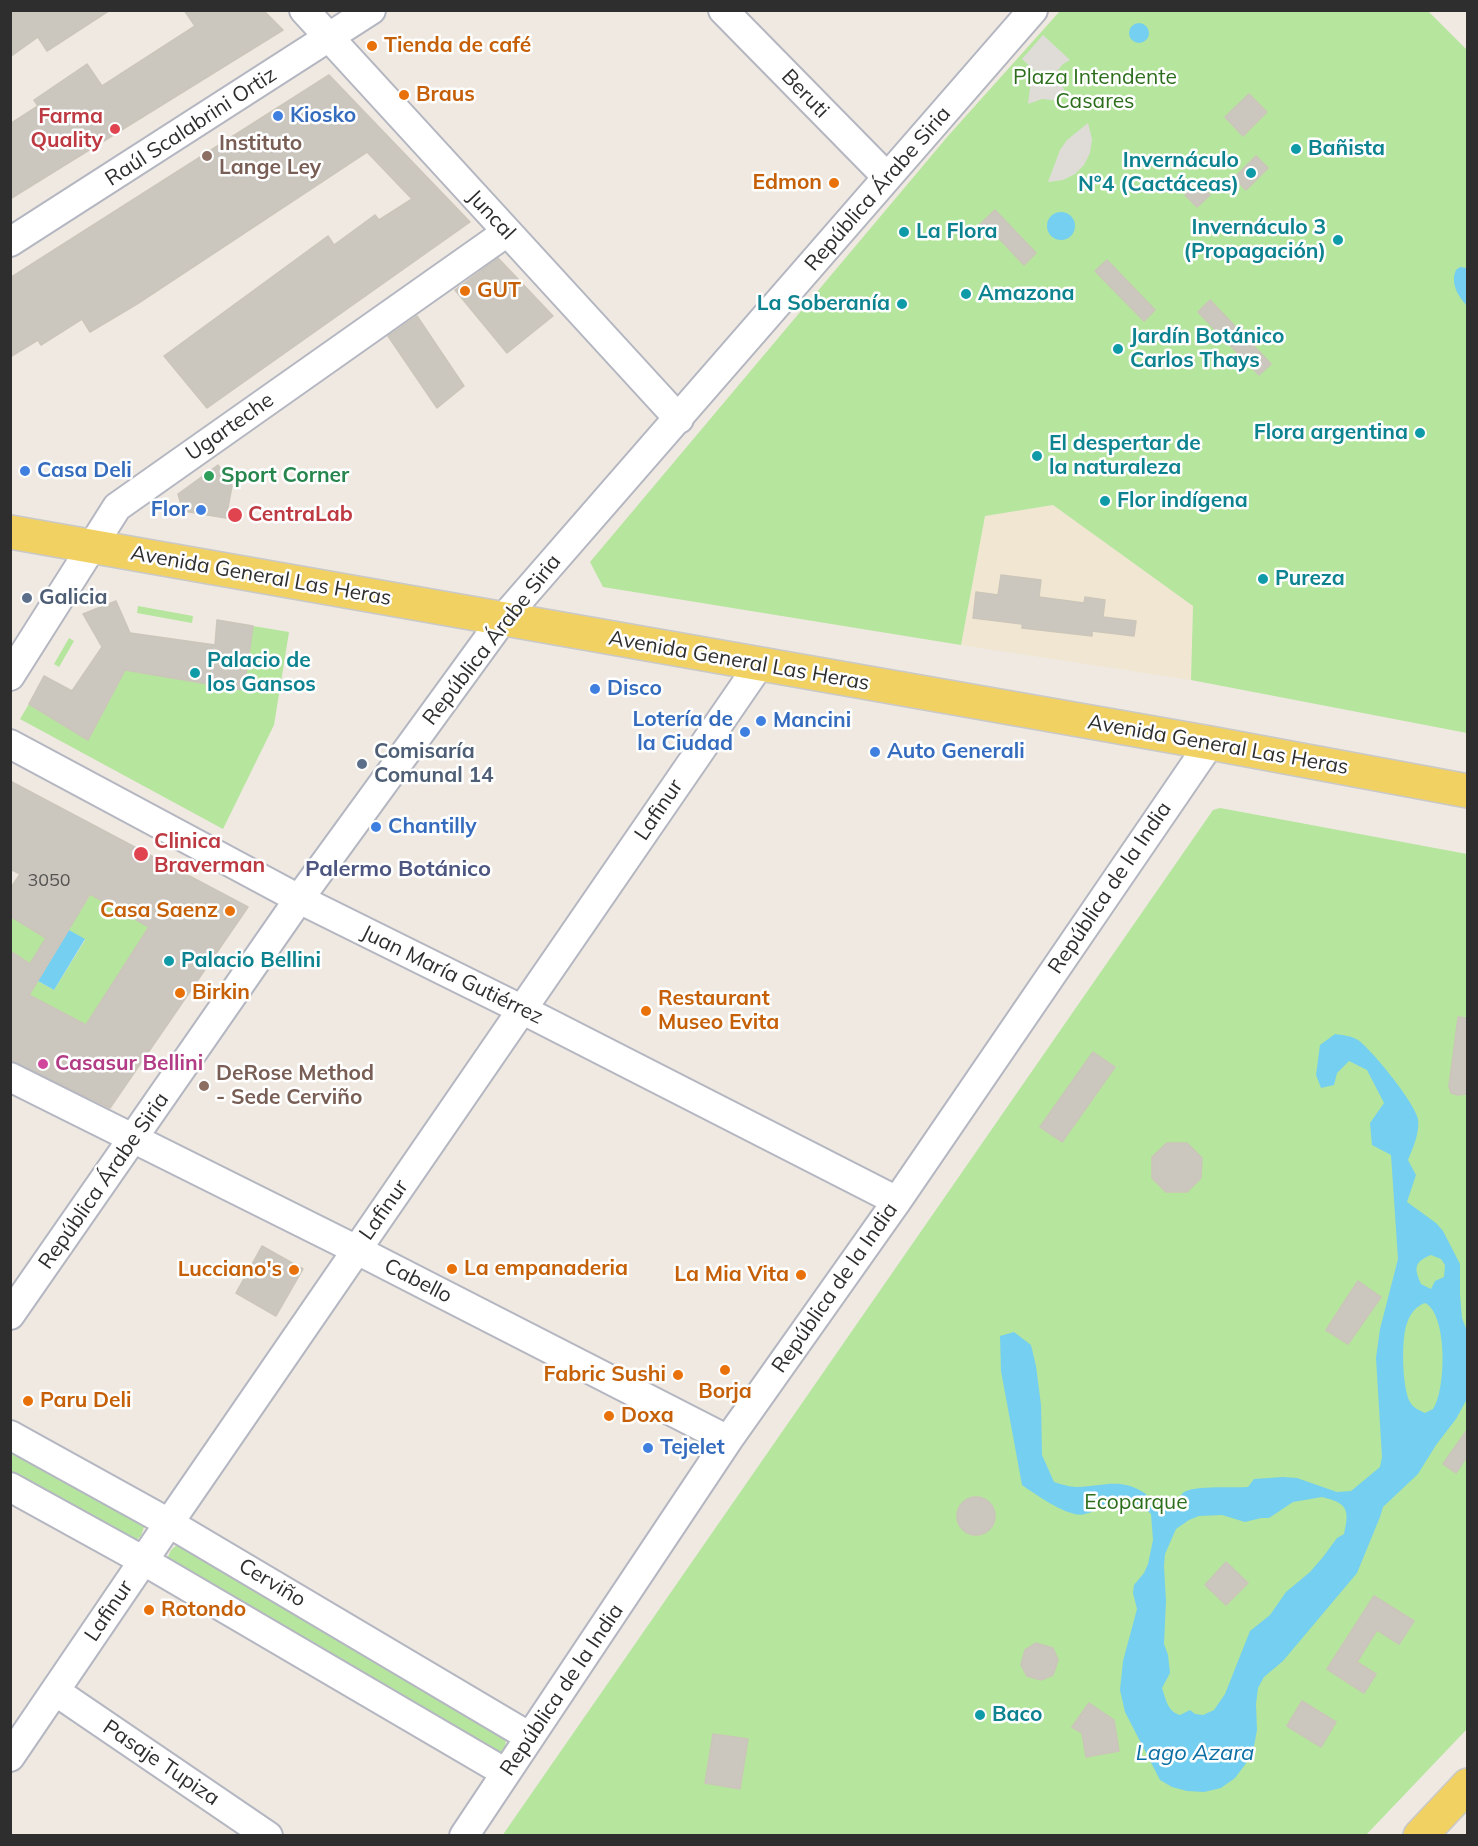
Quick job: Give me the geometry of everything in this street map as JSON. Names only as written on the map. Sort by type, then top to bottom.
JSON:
[{"type":"main road","name":"Avenida General Las Heras","points":[[10,532],[1210,743],[1467,791]]},
{"type":"main road","points":[[1420,1836],[1467,1785]]},
{"type":"street","name":"Juncal","points":[[304,10],[679,419]]},
{"type":"street","name":"Raúl Scalabrini Ortiz","points":[[10,242],[370,10]]},
{"type":"street","name":"Beruti","points":[[723,10],[887,177]]},
{"type":"street","name":"República Árabe Siria","points":[[10,1315],[298,899],[502,620],[1033,10]]},
{"type":"street","name":"Ugarteche","points":[[10,676],[117,507],[507,232]]},
{"type":"street","name":"Lafinur","points":[[10,1757],[169,1522],[759,665]]},
{"type":"street","name":"República de la India","points":[[464,1836],[728,1440],[897,1201],[1210,743]]},
{"type":"street","name":"Juan María Gutiérrez","points":[[10,744],[298,899],[523,1010],[897,1201]]},
{"type":"street","name":"Cabello","points":[[10,1077],[134,1137],[728,1440]]},
{"type":"street","name":"Cerviño","points":[[10,1435],[169,1522],[530,1737]]},
{"type":"street","points":[[10,1487],[144,1561],[506,1773]]},
{"type":"street","name":"Pasaje Tupiza","points":[[55,1691],[268,1836]]},
{"type":"street","points":[[448,1739],[459,1738],[463,1732],[469,1720],[469,1701]]},
{"type":"shaded area","points":[[1043,35],[1070,60],[1058,70],[1056,78],[1064,89],[1060,101],[1042,99],[1028,104],[1030,88],[1037,76],[1035,71],[1022,59]]},
{"type":"shaded area","points":[[1088,123],[1092,139],[1090,153],[1084,165],[1075,174],[1063,180],[1048,182],[1060,150],[1067,140]]},
{"type":"shaded area","points":[[1053,505],[1193,606],[1191,680],[961,645],[985,516]]},
{"type":"green space","name":"Jardín Botánico Carlos Thays","points":[[1060,11],[1428,11],[1467,50],[1467,733],[1191,680],[1193,606],[1053,505],[985,516],[961,645],[603,587],[590,562],[948,136]]},
{"type":"green space","points":[[138,606],[193,616],[192,623],[137,613]]},
{"type":"green space","points":[[253,626],[289,632],[274,725],[223,829],[20,719],[29,704],[88,740],[125,670],[244,690]]},
{"type":"green space","points":[[69,638],[74,641],[59,667],[54,664]]},
{"type":"green space","name":"Ecoparque","points":[[1220,808],[1467,854],[1467,1729],[1366,1835],[502,1836],[1213,810]]},
{"type":"green space","points":[[50,893],[80,911],[91,894],[149,927],[86,1025],[29,995],[31,991],[10,977],[32,990],[38,981],[54,990],[85,940],[69,930],[70,927]]},
{"type":"green space","points":[[10,916],[46,938],[30,964],[11,951]]},
{"type":"green space","points":[[10,1447],[137,1519],[144,1527],[141,1536],[134,1542],[11,1479]]},
{"type":"green space","points":[[178,1544],[507,1733],[505,1747],[496,1757],[167,1559],[171,1550]]},
{"type":"water","points":[[1139,23],[1146,26],[1149,33],[1146,40],[1139,43],[1132,40],[1129,33],[1132,26]]},
{"type":"water","points":[[1061,212],[1071,216],[1075,226],[1071,236],[1061,240],[1051,236],[1047,226],[1051,216]]},
{"type":"water","points":[[1460,267],[1467,268],[1467,306],[1454,284],[1454,275]]},
{"type":"water","points":[[69,930],[85,939],[54,990],[38,981]]},
{"type":"water","name":"Lago Azara","points":[[1335,1034],[1358,1040],[1392,1077],[1415,1111],[1418,1129],[1408,1160],[1416,1175],[1407,1202],[1436,1223],[1443,1231],[1460,1264],[1462,1318],[1467,1331],[1467,1399],[1418,1474],[1383,1507],[1357,1573],[1283,1661],[1264,1677],[1258,1688],[1257,1730],[1254,1746],[1247,1762],[1235,1778],[1221,1788],[1204,1792],[1187,1791],[1172,1787],[1160,1780],[1125,1712],[1120,1690],[1123,1661],[1137,1609],[1133,1593],[1134,1585],[1148,1564],[1153,1540],[1151,1514],[1142,1506],[1121,1499],[1079,1515],[1053,1505],[1022,1485],[1001,1371],[1000,1336],[1014,1332],[1031,1345],[1041,1405],[1042,1455],[1054,1482],[1074,1487],[1121,1484],[1146,1494],[1153,1503],[1171,1507],[1184,1492],[1189,1490],[1248,1487],[1254,1479],[1297,1478],[1337,1492],[1351,1491],[1380,1467],[1382,1457],[1376,1358],[1380,1329],[1398,1259],[1391,1155],[1372,1145],[1370,1123],[1384,1103],[1367,1070],[1349,1061],[1337,1073],[1334,1085],[1321,1088],[1316,1075],[1320,1045]],"holes":[[[1431,1255],[1441,1259],[1445,1265],[1444,1277],[1435,1281],[1431,1289],[1421,1284],[1417,1274],[1417,1266],[1421,1260]],[[1425,1303],[1432,1310],[1438,1322],[1442,1353],[1437,1400],[1433,1409],[1425,1413],[1410,1402],[1405,1386],[1403,1363],[1405,1330],[1410,1316]],[[1322,1497],[1342,1505],[1345,1508],[1347,1519],[1344,1534],[1337,1538],[1310,1572],[1286,1592],[1270,1615],[1250,1631],[1225,1694],[1214,1710],[1203,1715],[1195,1714],[1190,1710],[1180,1715],[1172,1711],[1162,1688],[1170,1673],[1164,1644],[1166,1601],[1164,1566],[1165,1554],[1176,1529],[1199,1516],[1222,1515],[1245,1522],[1269,1518],[1293,1502]]]},
{"type":"building","points":[[10,10],[110,10],[47,51],[38,37],[10,57]]},
{"type":"building","points":[[184,10],[263,10],[283,30],[10,199],[10,124],[38,106],[34,100],[87,64],[102,86],[195,26]]},
{"type":"building","points":[[329,75],[470,222],[207,408],[164,356],[328,236],[334,245],[375,215],[379,220],[412,199],[367,152],[137,304],[90,332],[82,319],[41,345],[38,340],[10,357],[10,278]]},
{"type":"building","points":[[1249,94],[1267,112],[1243,136],[1225,117]]},
{"type":"building","name":"Invernáculo N°4 (Cactáceas)","points":[[1256,156],[1268,168],[1246,190],[1234,178]]},
{"type":"building","points":[[1198,182],[1210,195],[1197,207],[1185,195]]},
{"type":"building","points":[[995,210],[1036,253],[1024,265],[994,233],[988,239],[976,228]]},
{"type":"building","points":[[498,258],[553,316],[507,353],[455,290]]},
{"type":"building","points":[[1107,260],[1155,310],[1144,321],[1095,271]]},
{"type":"building","points":[[1210,300],[1271,364],[1259,375],[1198,312]]},
{"type":"building","points":[[417,316],[464,386],[437,408],[388,336]]},
{"type":"building","points":[[218,465],[232,486],[226,518],[183,511],[178,494]]},
{"type":"building","points":[[1001,575],[1041,580],[1039,597],[1084,603],[1085,597],[1105,600],[1103,617],[1136,621],[1134,636],[1092,631],[1092,636],[1022,628],[1022,624],[973,618],[976,592],[998,595]]},
{"type":"building","name":"Palacio de los Gansos","points":[[116,601],[130,633],[215,645],[217,620],[253,626],[244,690],[125,670],[88,740],[29,704],[44,676],[72,691],[102,647],[83,614]]},
{"type":"building","name":"Palacio Bellini","points":[[10,781],[248,907],[110,1108],[10,1060],[10,951],[30,964],[46,938],[10,916],[10,889],[20,874],[10,869]],"holes":[[[90,894],[149,927],[86,1025],[29,995]]]},
{"type":"building","points":[[1458,1017],[1467,1018],[1467,1094],[1458,1095],[1451,1093],[1449,1086]]},
{"type":"building","points":[[1093,1052],[1115,1067],[1062,1142],[1040,1127]]},
{"type":"building","points":[[1167,1143],[1187,1143],[1202,1158],[1201,1178],[1187,1192],[1166,1192],[1152,1178],[1152,1157]]},
{"type":"building","points":[[262,1246],[303,1269],[276,1316],[236,1293]]},
{"type":"building","points":[[1358,1281],[1381,1297],[1348,1344],[1326,1330]]},
{"type":"building","points":[[1467,1430],[1467,1456],[1456,1473],[1443,1464]]},
{"type":"building","points":[[976,1497],[989,1503],[995,1516],[989,1529],[976,1535],[963,1529],[957,1516],[963,1503]]},
{"type":"building","points":[[1226,1562],[1248,1583],[1226,1605],[1205,1585]]},
{"type":"building","points":[[1374,1596],[1414,1621],[1399,1644],[1377,1630],[1357,1662],[1376,1674],[1364,1693],[1327,1669]]},
{"type":"building","points":[[1036,1643],[1053,1648],[1058,1660],[1053,1675],[1041,1680],[1027,1676],[1021,1665],[1025,1650]]},
{"type":"building","points":[[1302,1701],[1336,1722],[1321,1747],[1287,1726]]},
{"type":"building","points":[[1089,1703],[1114,1720],[1119,1751],[1086,1757],[1082,1733],[1072,1727]]},
{"type":"building","points":[[713,1734],[748,1739],[740,1789],[705,1783]]},
{"type":"place","name":"Tienda de café","points":[[372,46]]},
{"type":"place","name":"Braus","points":[[404,95]]},
{"type":"place","name":"Kiosko","points":[[278,116]]},
{"type":"place","name":"Farma Quality","points":[[115,129]]},
{"type":"place","name":"Bañista","points":[[1296,149]]},
{"type":"place","name":"Instituto Lange Ley","points":[[207,156]]},
{"type":"place","name":"Invernáculo N°4 (Cactáceas)","points":[[1251,173]]},
{"type":"place","name":"Edmon","points":[[834,183]]},
{"type":"place","name":"La Flora","points":[[904,232]]},
{"type":"place","name":"Invernáculo 3 (Propagación)","points":[[1338,240]]},
{"type":"place","name":"GUT","points":[[465,291]]},
{"type":"place","name":"Amazona","points":[[966,294]]},
{"type":"place","name":"La Soberanía","points":[[902,304]]},
{"type":"place","name":"Jardín Botánico Carlos Thays","points":[[1118,349]]},
{"type":"place","name":"Flora argentina","points":[[1420,433]]},
{"type":"place","name":"El despertar de la naturaleza","points":[[1037,456]]},
{"type":"place","name":"Casa Deli","points":[[25,471]]},
{"type":"place","name":"Sport Corner","points":[[209,476]]},
{"type":"place","name":"Flor indígena","points":[[1105,501]]},
{"type":"place","name":"Flor","points":[[201,510]]},
{"type":"place","name":"CentraLab","points":[[235,515]]},
{"type":"place","name":"Pureza","points":[[1263,579]]},
{"type":"place","name":"Galicia","points":[[27,598]]},
{"type":"place","name":"Palacio de los Gansos","points":[[195,673]]},
{"type":"place","name":"Disco","points":[[595,689]]},
{"type":"place","name":"Mancini","points":[[761,721]]},
{"type":"place","name":"Lotería de la Ciudad","points":[[745,732]]},
{"type":"place","name":"Auto Generali","points":[[875,752]]},
{"type":"place","name":"Comisaría Comunal 14","points":[[362,764]]},
{"type":"place","name":"Chantilly","points":[[376,827]]},
{"type":"place","name":"Clinica Braverman","points":[[141,854]]},
{"type":"place","name":"Casa Saenz","points":[[230,911]]},
{"type":"place","name":"Palacio Bellini","points":[[169,961]]},
{"type":"place","name":"Birkin","points":[[180,993]]},
{"type":"place","name":"Restaurant Museo Evita","points":[[646,1011]]},
{"type":"place","name":"Casasur Bellini","points":[[43,1064]]},
{"type":"place","name":"DeRose Method - Sede Cerviño","points":[[204,1086]]},
{"type":"place","name":"La empanaderia","points":[[452,1269]]},
{"type":"place","name":"Lucciano's","points":[[294,1270]]},
{"type":"place","name":"La Mia Vita","points":[[801,1275]]},
{"type":"place","name":"Borja","points":[[725,1370]]},
{"type":"place","name":"Fabric Sushi","points":[[678,1375]]},
{"type":"place","name":"Paru Deli","points":[[28,1401]]},
{"type":"place","name":"Doxa","points":[[609,1416]]},
{"type":"place","name":"Tejelet","points":[[648,1448]]},
{"type":"place","name":"Rotondo","points":[[149,1610]]},
{"type":"place","name":"Baco","points":[[980,1715]]},
{"type":"district","name":"Palermo Botánico","points":[[398,869]]},
{"type":"park label","name":"Plaza Intendente Casares","points":[[1095,90]]}]
